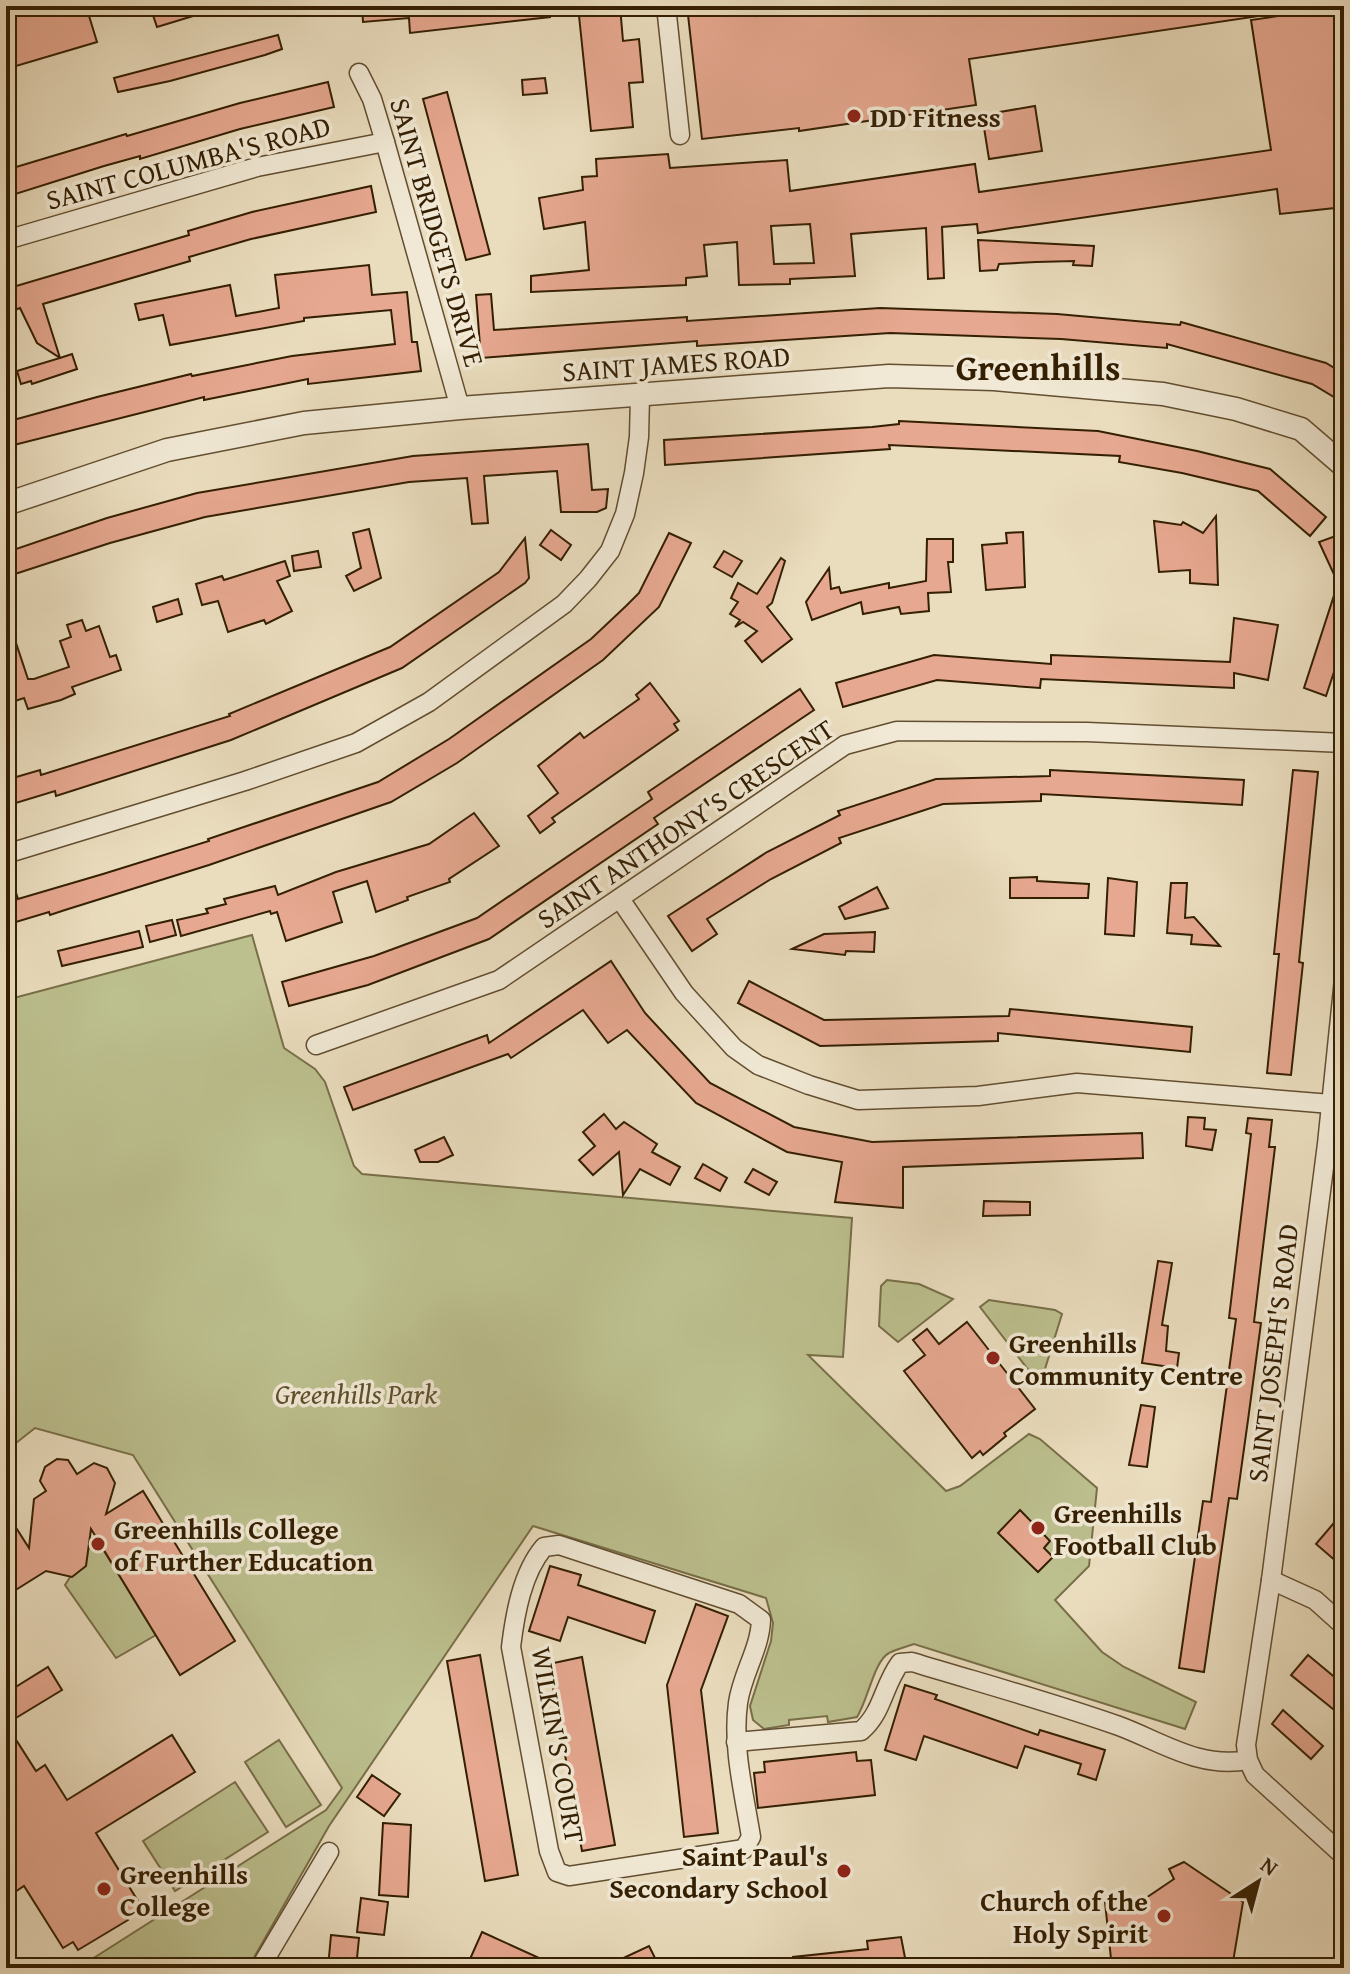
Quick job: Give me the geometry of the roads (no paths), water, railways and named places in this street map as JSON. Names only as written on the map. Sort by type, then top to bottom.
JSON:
[{"type":"street","points":[[666,6],[680,135]]},
{"type":"street","name":"SAINT BRIDGETS DRIVE","points":[[359,73],[372,99],[385,142],[460,408]]},
{"type":"street","name":"SAINT COLUMBA'S ROAD","points":[[6,240],[257,167],[385,142]]},
{"type":"street","name":"SAINT JAMES ROAD","points":[[6,504],[167,450],[304,423],[460,408],[889,376],[994,379],[1163,394],[1236,409],[1301,429],[1344,466]]},
{"type":"street","points":[[6,854],[245,781],[356,743],[429,702],[564,604],[610,551],[625,514],[634,473],[640,396]]},
{"type":"street","name":"SAINT ANTHONY'S CRESCENT","points":[[316,1045],[499,980],[845,745],[897,731],[1087,732],[1344,743]]},
{"type":"street","points":[[620,899],[684,993],[734,1048],[758,1065],[858,1100],[978,1096],[1077,1083],[1331,1104]]},
{"type":"street","name":"SAINT JOSEPH'S ROAD","points":[[1248,1760],[1246,1732],[1251,1717],[1271,1580],[1344,979]]},
{"type":"street","name":"WILKIN'S COURT","points":[[559,1545],[739,1604],[757,1615],[761,1620],[760,1632],[738,1701],[736,1742],[751,1837],[744,1849],[569,1876],[557,1872],[549,1851],[511,1647],[513,1623],[533,1560],[544,1547],[559,1545]]},
{"type":"street","points":[[1271,1580],[1315,1600],[1344,1626]]},
{"type":"street","points":[[736,1742],[861,1731],[874,1720],[890,1676],[900,1663],[912,1662],[1121,1727],[1178,1753],[1224,1762],[1248,1760],[1255,1775],[1344,1856]]},
{"type":"street","points":[[260,1968],[329,1852]]},
{"type":"place","name":"DD Fitness","points":[[854,116]]},
{"type":"place","name":"Greenhills Community Centre","points":[[993,1358]]},
{"type":"place","name":"Greenhills Football Club","points":[[1038,1528]]},
{"type":"place","name":"Greenhills College of Further Education","points":[[98,1544]]},
{"type":"place","name":"Saint Paul's Secondary School","points":[[844,1871]]},
{"type":"place","name":"Greenhills College","points":[[104,1889]]},
{"type":"place","name":"Church of the Holy Spirit","points":[[1164,1916]]},
{"type":"district","name":"Greenhills","points":[[1038,366]]},
{"type":"park label","name":"Greenhills Park","points":[[356,1393]]}]
